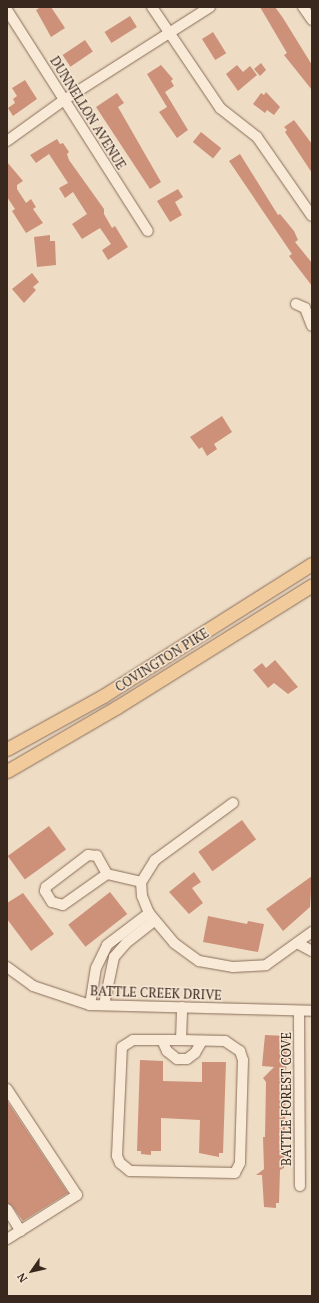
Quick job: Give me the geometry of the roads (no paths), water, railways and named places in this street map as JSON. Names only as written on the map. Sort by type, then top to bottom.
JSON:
[{"type":"main road","name":"COVINGTON PIKE","points":[[7,749],[134,678],[312,564]]},
{"type":"main road","name":"COVINGTON PIKE","points":[[7,771],[143,692],[312,585]]},
{"type":"street","points":[[152,7],[168,33],[220,108],[257,137],[312,216]]},
{"type":"street","points":[[7,141],[64,100],[210,7]]},
{"type":"street","points":[[303,7],[312,20]]},
{"type":"street","name":"DUNNELLON AVENUE","points":[[7,10],[148,231]]},
{"type":"street","points":[[296,304],[305,308],[312,326]]},
{"type":"street","points":[[134,678],[143,692]]},
{"type":"street","points":[[233,803],[155,860],[140,882],[142,896],[152,917],[174,943],[199,961],[233,967],[266,965],[312,932]]},
{"type":"street","points":[[107,874],[63,905],[52,902],[45,891],[46,887],[88,855],[96,856],[107,874],[140,882]]},
{"type":"street","points":[[104,1005],[114,957],[152,917]]},
{"type":"street","points":[[90,1005],[96,968],[107,945],[152,917]]},
{"type":"street","points":[[297,943],[312,951]]},
{"type":"street","name":"BATTLE CREEK DRIVE","points":[[7,968],[33,986],[90,1005],[312,1011]]},
{"type":"street","points":[[181,1040],[182,1007]]},
{"type":"street","name":"BATTLE FOREST COVE","points":[[299,1011],[300,1186]]},
{"type":"street","points":[[132,1040],[181,1040],[225,1041],[234,1044],[240,1051],[243,1060],[240,1163],[239,1169],[229,1175],[130,1171],[120,1163],[118,1148],[122,1047],[132,1040]]},
{"type":"street","points":[[162,1040],[167,1051],[177,1059],[187,1059],[195,1054],[202,1041]]},
{"type":"street","points":[[7,1088],[77,1195],[7,1239]]},
{"type":"street","points":[[7,1209],[21,1231]]}]
